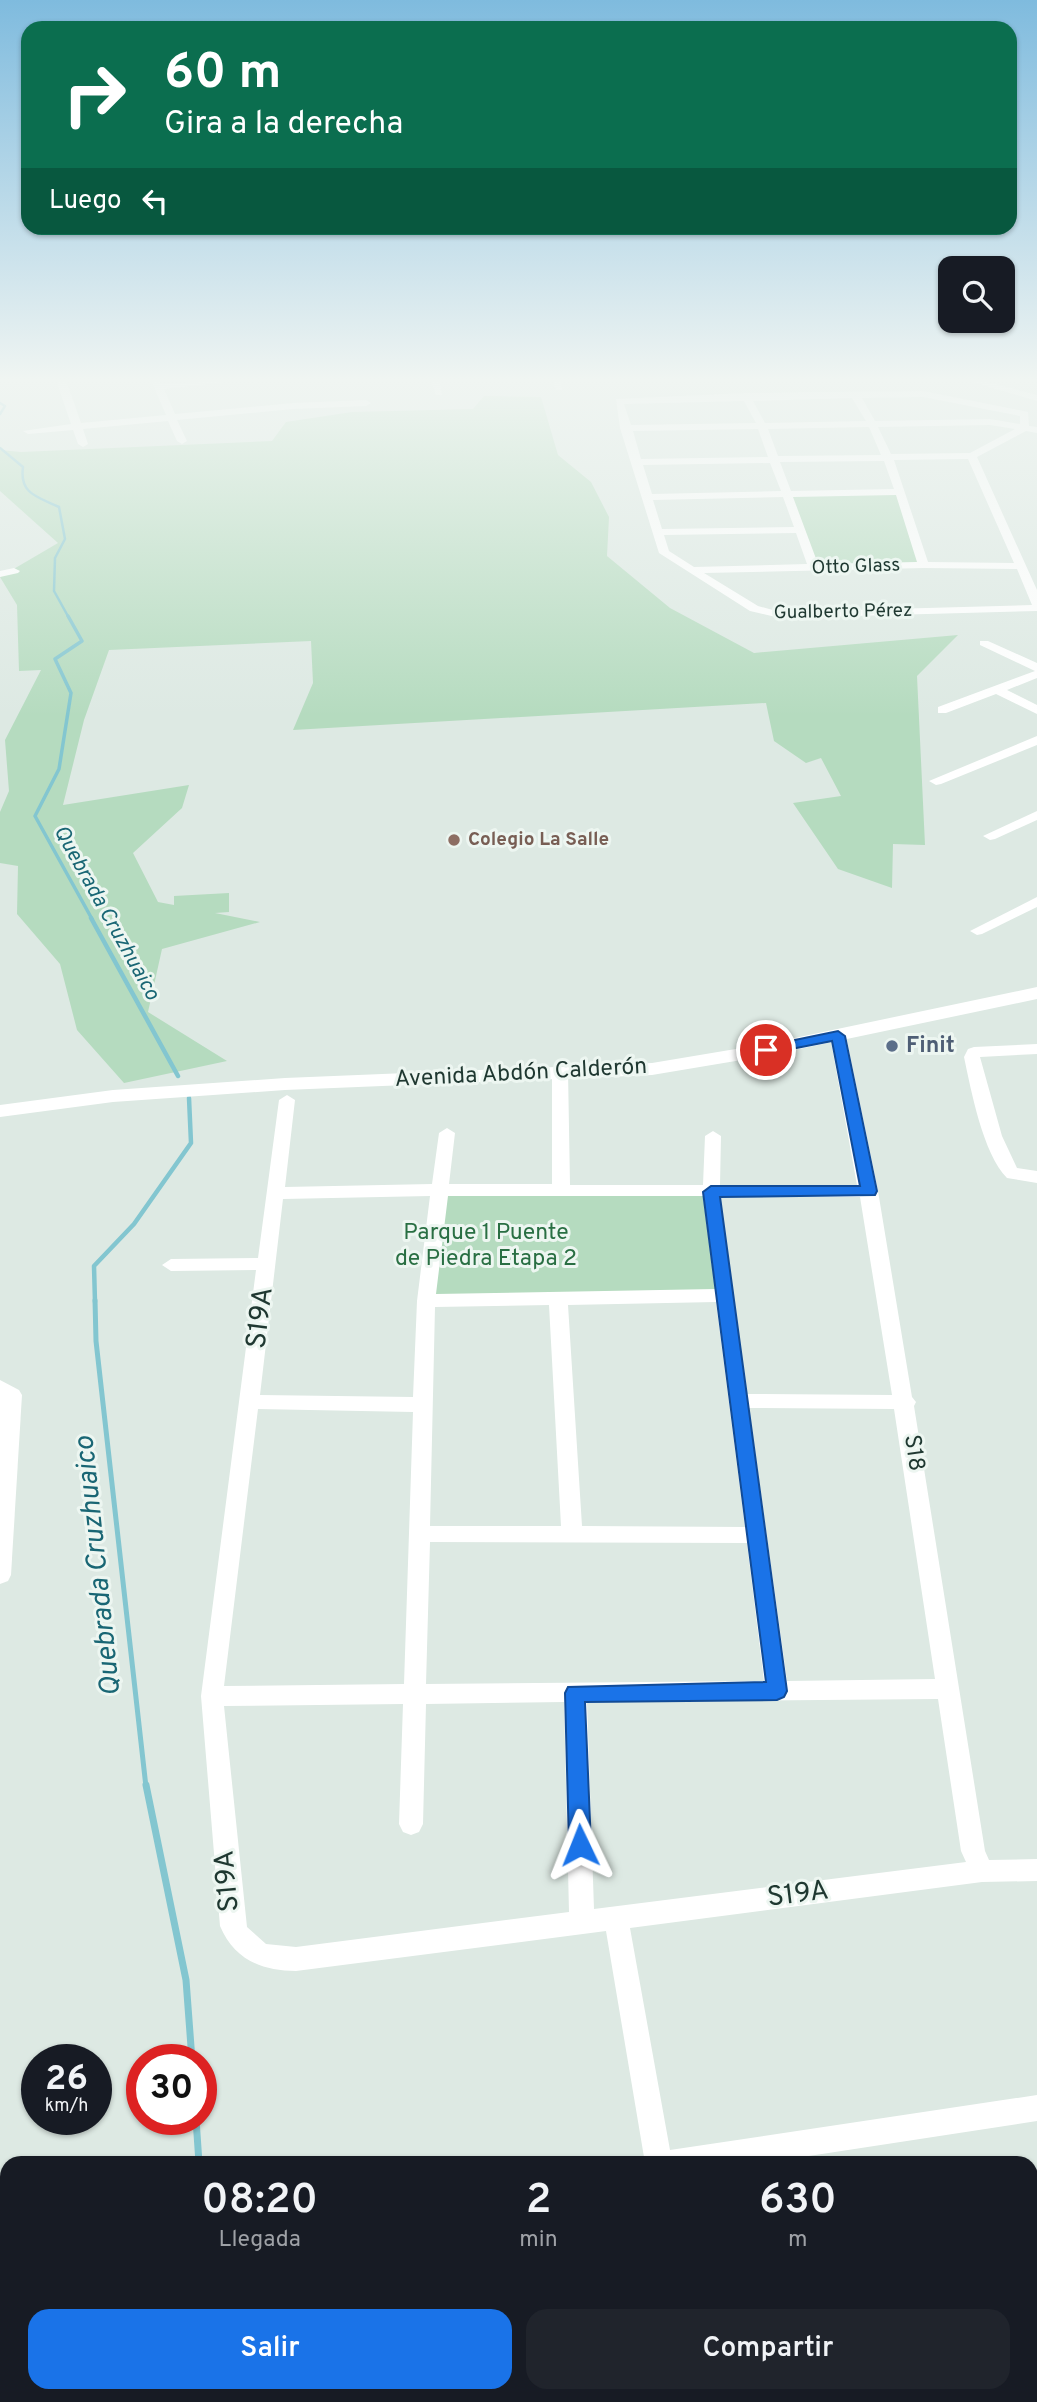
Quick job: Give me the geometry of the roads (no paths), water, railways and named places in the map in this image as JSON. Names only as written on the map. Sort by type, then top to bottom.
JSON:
[{"type":"street","name":"Gualberto Pérez","points":[[645,492],[664,553],[754,609],[769,614],[1037,608]]},
{"type":"street","points":[[647,497],[888,492]]},
{"type":"street","points":[[899,492],[924,565]]},
{"type":"street","points":[[988,492],[1037,603]]},
{"type":"street","points":[[785,493],[814,568]]},
{"type":"street","points":[[657,532],[798,530]]},
{"type":"street","name":"Otto Glass","points":[[692,570],[924,565],[1020,566]]},
{"type":"street","points":[[0,573],[14,571]]},
{"type":"street","points":[[984,643],[1037,668]]},
{"type":"street","points":[[942,710],[1037,674]]},
{"type":"street","points":[[998,690],[1037,710]]},
{"type":"street","points":[[936,781],[1037,740]]},
{"type":"street","points":[[990,836],[1037,815]]},
{"type":"street","points":[[977,931],[1037,901]]},
{"type":"street","name":"Avenida Abdón Calderón","points":[[0,1111],[113,1096],[560,1071],[652,1069],[838,1036],[1037,993]]},
{"type":"street","name":"S18","points":[[838,1036],[869,1191],[906,1402],[973,1851],[982,1871]]},
{"type":"street","points":[[1037,1049],[974,1052],[973,1062],[1004,1161],[1014,1175],[1037,1177]]},
{"type":"street","points":[[560,1071],[561,1192]]},
{"type":"street","name":"S19A","points":[[287,1100],[278,1193],[212,1696],[232,1926],[242,1942],[257,1954],[276,1960],[296,1959],[982,1871],[1037,1870]]},
{"type":"street","points":[[411,1824],[426,1301],[447,1133]]},
{"type":"street","points":[[713,1136],[711,1192],[777,1691]]},
{"type":"street","points":[[278,1193],[438,1189],[561,1192],[869,1191]]},
{"type":"street","points":[[171,1265],[268,1264]]},
{"type":"street","points":[[426,1301],[725,1296]]},
{"type":"street","points":[[558,1298],[572,1535]]},
{"type":"street","points":[[0,1387],[12,1395],[0,1575]]},
{"type":"street","points":[[739,1401],[906,1402]]},
{"type":"street","points":[[250,1402],[423,1405]]},
{"type":"street","points":[[419,1534],[757,1535]]},
{"type":"street","points":[[212,1696],[947,1689]]},
{"type":"street","points":[[575,1693],[582,1922]]},
{"type":"street","points":[[616,1918],[658,2156]]},
{"type":"street","points":[[719,2156],[1037,2108]]},
{"type":"waterway","name":"Quebrada Cruzhuaico","points":[[31,492],[59,507],[65,539],[55,558],[54,591],[69,618]]},
{"type":"waterway","name":"Quebrada Cruzhuaico","points":[[68,616],[82,641],[55,659],[71,693],[59,769],[35,816],[92,919]]},
{"type":"waterway","name":"Quebrada Cruzhuaico","points":[[91,918],[178,1076]]},
{"type":"waterway","name":"Quebrada Cruzhuaico","points":[[95,1302],[94,1266],[134,1224],[191,1143],[189,1098]]},
{"type":"waterway","name":"Quebrada Cruzhuaico","points":[[95,1300],[96,1341],[146,1787]]},
{"type":"waterway","name":"Quebrada Cruzhuaico","points":[[146,1785],[186,1980],[191,2044]]},
{"type":"waterway","name":"Quebrada Cruzhuaico","points":[[197,2135],[199,2156]]},
{"type":"place","name":"Colegio La Salle","points":[[454,840]]},
{"type":"place","name":"Finit","points":[[892,1046]]},
{"type":"park label","name":"Parque 1 Puente de Piedra Etapa 2","points":[[486,1246]]}]
